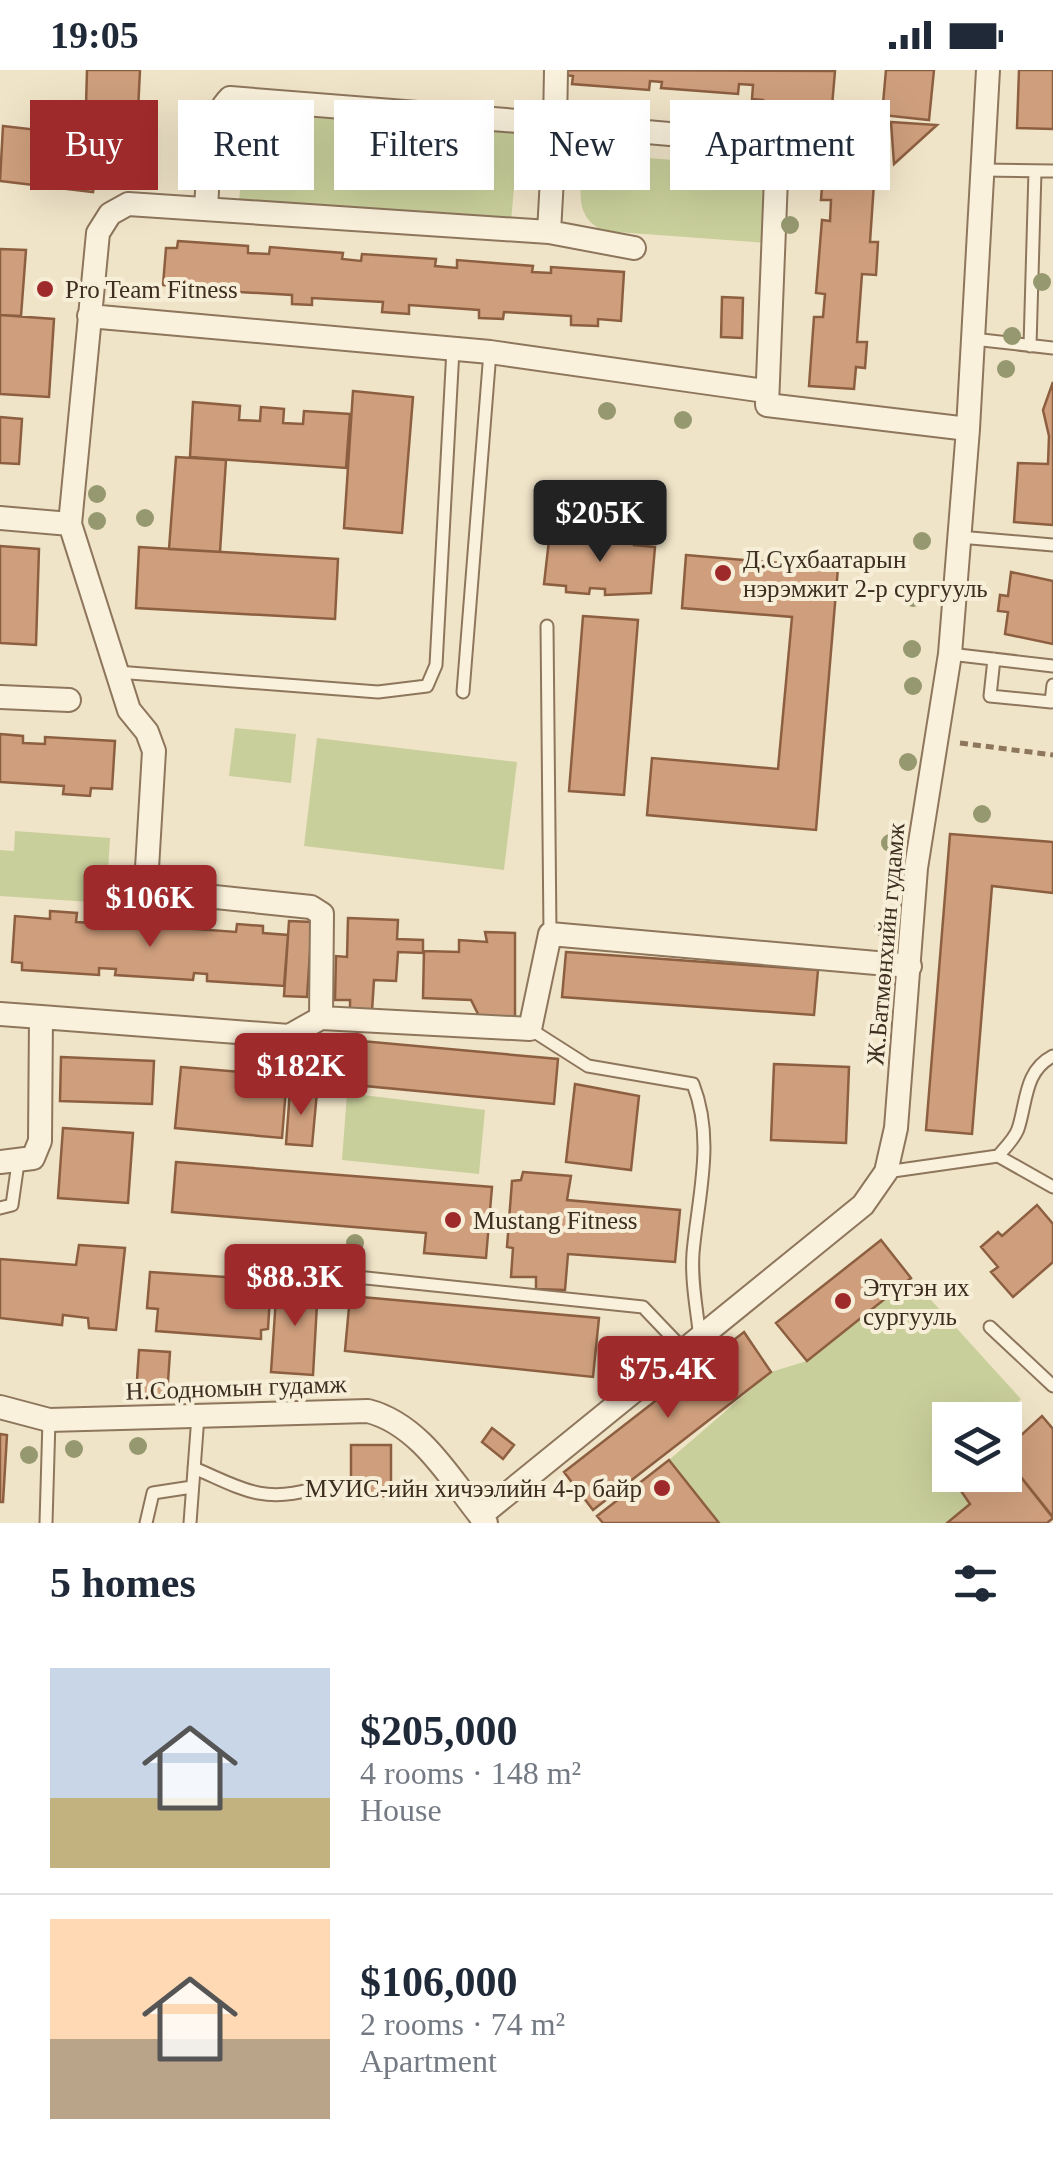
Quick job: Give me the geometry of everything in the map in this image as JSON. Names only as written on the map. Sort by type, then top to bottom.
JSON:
[{"type":"street","points":[[555,100],[556,70]]},
{"type":"street","name":"Ж.Батмөнхийн гудамж","points":[[483,1520],[863,1205],[886,1172],[896,1128],[916,868],[950,654],[974,339],[988,70]]},
{"type":"street","points":[[206,208],[213,128],[220,108],[230,98],[514,121]]},
{"type":"street","points":[[650,133],[773,144],[778,153],[767,405],[968,429]]},
{"type":"street","points":[[549,232],[551,190]]},
{"type":"street","points":[[321,1018],[322,914],[311,907],[157,891],[146,885],[154,750],[147,732],[130,710],[70,524],[98,234],[110,214],[128,204],[549,232],[634,248]]},
{"type":"street","points":[[89,316],[490,352],[765,391]]},
{"type":"street","points":[[0,518],[70,524]]},
{"type":"street","points":[[0,697],[68,700]]},
{"type":"street","points":[[0,1014],[289,1036],[321,1018],[530,1029],[550,934],[910,966]]},
{"type":"street","points":[[9,1162],[32,1158],[40,1141],[42,1017]]},
{"type":"street","name":"Н.Содномын гудамж","points":[[0,1407],[49,1420],[368,1411],[389,1417],[412,1434],[483,1520]]},
{"type":"lane","points":[[982,170],[1053,171]]},
{"type":"lane","points":[[1030,346],[1035,171]]},
{"type":"lane","points":[[974,339],[1053,348]]},
{"type":"lane","points":[[117,672],[378,692],[427,686],[436,665],[453,349]]},
{"type":"lane","points":[[462,692],[490,352]]},
{"type":"lane","points":[[958,536],[1053,545]]},
{"type":"lane","points":[[547,626],[550,934]]},
{"type":"lane","points":[[950,654],[1053,666]]},
{"type":"lane","points":[[994,659],[990,696],[1051,702],[1053,686]]},
{"type":"lane","points":[[530,1029],[588,1066],[693,1084],[703,1110],[704,1190],[692,1275],[693,1346]]},
{"type":"lane","points":[[998,1156],[1018,1132],[1023,1095],[1042,1062],[1053,1056]]},
{"type":"lane","points":[[886,1172],[998,1156],[1053,1187]]},
{"type":"lane","points":[[0,1208],[12,1205],[17,1194],[9,1162]]},
{"type":"lane","points":[[366,1278],[643,1307],[693,1346]]},
{"type":"lane","points":[[990,1327],[1053,1386]]},
{"type":"lane","points":[[190,1523],[198,1416]]},
{"type":"lane","points":[[46,1523],[49,1420]]},
{"type":"lane","points":[[194,1468],[257,1494],[286,1497],[312,1489]]},
{"type":"lane","points":[[146,1523],[154,1493],[192,1488]]},
{"type":"path","points":[[960,744],[1053,755]]},
{"type":"green space","points":[[314,114],[334,115],[334,190],[494,190],[494,127],[514,129],[511,222],[239,202],[240,190],[314,190]]},
{"type":"green space","points":[[650,158],[670,160],[670,190],[771,190],[767,243],[603,231],[586,217],[581,190],[650,190]]},
{"type":"green space","points":[[235,728],[296,734],[291,783],[229,776]]},
{"type":"green space","points":[[317,738],[517,762],[504,870],[304,846]]},
{"type":"green space","points":[[15,831],[110,838],[106,903],[0,896],[0,850],[14,851]]},
{"type":"green space","points":[[347,1093],[485,1110],[479,1174],[342,1160]]},
{"type":"green space","points":[[911,1278],[1021,1399],[932,1402],[932,1492],[962,1492],[970,1504],[947,1523],[719,1523],[669,1460],[771,1372],[807,1361]]},
{"type":"building","points":[[87,70],[140,70],[139,100],[86,100]]},
{"type":"building","points":[[564,70],[835,71],[833,100],[752,99],[753,85],[739,84],[738,94],[661,88],[662,82],[650,81],[649,90],[572,84],[573,76],[564,75]]},
{"type":"building","points":[[886,70],[934,70],[929,120],[890,116],[890,100],[883,100]]},
{"type":"building","points":[[1019,70],[1053,70],[1053,129],[1017,128]]},
{"type":"building","points":[[891,122],[937,125],[894,164]]},
{"type":"building","points":[[3,126],[30,129],[30,185],[0,181]]},
{"type":"building","points":[[822,190],[874,190],[870,242],[878,242],[876,275],[862,274],[857,342],[867,342],[865,368],[856,367],[854,389],[809,386],[814,317],[823,317],[825,294],[816,293],[822,220],[830,221],[831,200],[821,200]]},
{"type":"building","points":[[178,241],[248,246],[248,253],[269,254],[270,247],[343,253],[342,259],[361,261],[362,254],[436,259],[435,266],[457,268],[457,260],[533,266],[532,272],[551,273],[551,267],[624,272],[621,321],[598,319],[598,326],[571,325],[571,316],[504,312],[503,319],[479,318],[479,310],[409,305],[409,314],[382,312],[383,302],[312,298],[312,305],[292,304],[292,295],[221,291],[221,298],[197,297],[198,288],[163,285],[166,248],[177,248]]},
{"type":"building","points":[[0,249],[26,250],[21,316],[0,315]]},
{"type":"building","points":[[722,297],[743,298],[742,338],[721,337]]},
{"type":"building","points":[[0,315],[54,319],[49,397],[0,394]]},
{"type":"building","points":[[1053,382],[1053,525],[1014,522],[1018,463],[1048,464],[1049,436],[1043,410]]},
{"type":"building","points":[[353,391],[413,397],[402,533],[344,528]]},
{"type":"building","points":[[193,402],[240,406],[239,420],[260,421],[261,407],[284,409],[283,423],[303,424],[304,411],[350,414],[346,468],[190,457]]},
{"type":"building","points":[[0,417],[22,419],[19,464],[0,463]]},
{"type":"building","points":[[176,457],[226,460],[220,552],[169,549]]},
{"type":"building","points":[[602,531],[610,538],[655,547],[651,593],[605,595],[605,589],[590,588],[589,594],[566,592],[566,586],[544,584],[549,540],[569,541],[570,534],[593,537]]},
{"type":"building","points":[[0,546],[39,549],[36,645],[0,643]]},
{"type":"building","points":[[139,547],[338,559],[335,619],[136,608]]},
{"type":"building","points":[[686,555],[838,568],[816,830],[647,815],[652,758],[778,769],[792,617],[682,608]]},
{"type":"building","points":[[1011,572],[1053,581],[1053,644],[1005,634],[1008,612],[998,611],[1000,595],[1008,596]]},
{"type":"building","points":[[583,616],[638,620],[624,795],[569,791]]},
{"type":"building","points":[[0,734],[23,736],[23,743],[45,744],[45,737],[115,741],[112,789],[91,788],[90,796],[63,794],[64,786],[0,782]]},
{"type":"building","points":[[950,834],[1053,842],[1053,893],[992,886],[972,1134],[926,1130]]},
{"type":"building","points":[[50,911],[77,913],[76,922],[144,926],[144,920],[168,921],[169,927],[236,932],[237,924],[263,926],[263,933],[288,935],[284,986],[207,981],[207,974],[194,973],[193,980],[115,975],[116,969],[99,968],[99,975],[22,970],[22,963],[12,962],[15,916],[50,919]]},
{"type":"building","points":[[348,918],[398,920],[397,939],[423,940],[423,953],[398,952],[396,981],[374,980],[372,1011],[350,1011],[350,1000],[335,1000],[336,956],[347,957]]},
{"type":"building","points":[[289,921],[312,922],[307,997],[284,996]]},
{"type":"building","points":[[485,932],[515,933],[515,1019],[482,1022],[471,1000],[423,998],[424,951],[459,952],[459,940],[487,942]]},
{"type":"building","points":[[566,952],[818,970],[814,1015],[562,997]]},
{"type":"building","points":[[306,1036],[558,1059],[554,1104],[302,1080]]},
{"type":"building","points":[[61,1057],[154,1061],[152,1104],[60,1101]]},
{"type":"building","points":[[774,1064],[849,1067],[846,1143],[771,1140]]},
{"type":"building","points":[[181,1067],[287,1076],[282,1138],[175,1128]]},
{"type":"building","points":[[575,1084],[639,1096],[631,1170],[566,1162]]},
{"type":"building","points":[[290,1090],[317,1092],[312,1146],[286,1144]]},
{"type":"building","points":[[63,1128],[133,1133],[128,1203],[58,1198]]},
{"type":"building","points":[[176,1162],[492,1187],[486,1258],[424,1253],[426,1233],[172,1212]]},
{"type":"building","points":[[523,1172],[571,1176],[567,1200],[680,1210],[675,1262],[568,1254],[565,1290],[536,1289],[536,1277],[511,1277],[513,1248],[507,1247],[512,1181],[521,1180]]},
{"type":"building","points":[[1037,1205],[1053,1224],[1053,1262],[1013,1297],[991,1272],[998,1267],[981,1247],[998,1232],[1002,1236]]},
{"type":"building","name":"Этүгэн их сургууль","points":[[881,1240],[911,1278],[807,1361],[776,1323]]},
{"type":"building","points":[[79,1245],[125,1248],[116,1330],[89,1328],[88,1318],[63,1315],[62,1325],[0,1318],[0,1259],[76,1265]]},
{"type":"building","points":[[150,1272],[271,1280],[268,1329],[261,1330],[261,1339],[156,1331],[158,1309],[147,1308]]},
{"type":"building","points":[[277,1283],[318,1286],[313,1375],[271,1372]]},
{"type":"building","points":[[350,1296],[599,1318],[593,1377],[345,1351]]},
{"type":"building","points":[[744,1332],[771,1372],[593,1510],[564,1472]]},
{"type":"building","points":[[139,1350],[170,1352],[167,1397],[136,1395]]},
{"type":"building","points":[[1042,1416],[1053,1429],[1053,1517],[1022,1478],[1022,1434]]},
{"type":"building","points":[[492,1428],[514,1445],[503,1459],[482,1442]]},
{"type":"building","points":[[0,1434],[7,1435],[3,1502],[0,1502]]},
{"type":"building","points":[[351,1445],[391,1445],[391,1496],[351,1497]]},
{"type":"building","name":"МУИС-ийн хичээлийн 4-р байр","points":[[669,1460],[719,1523],[603,1523],[597,1516]]},
{"type":"building","points":[[1022,1479],[1053,1518],[1047,1523],[947,1523],[970,1504],[962,1492],[1022,1492]]},
{"type":"place","name":"Pro Team Fitness","points":[[45,289]]},
{"type":"place","name":"Д.Сүхбаатарын нэрэмжит 2-р сургууль","points":[[723,573]]},
{"type":"place","name":"Mustang Fitness","points":[[453,1220]]},
{"type":"place","name":"Этүгэн их сургууль","points":[[843,1301]]},
{"type":"place","name":"МУИС-ийн хичээлийн 4-р байр","points":[[662,1488]]}]
